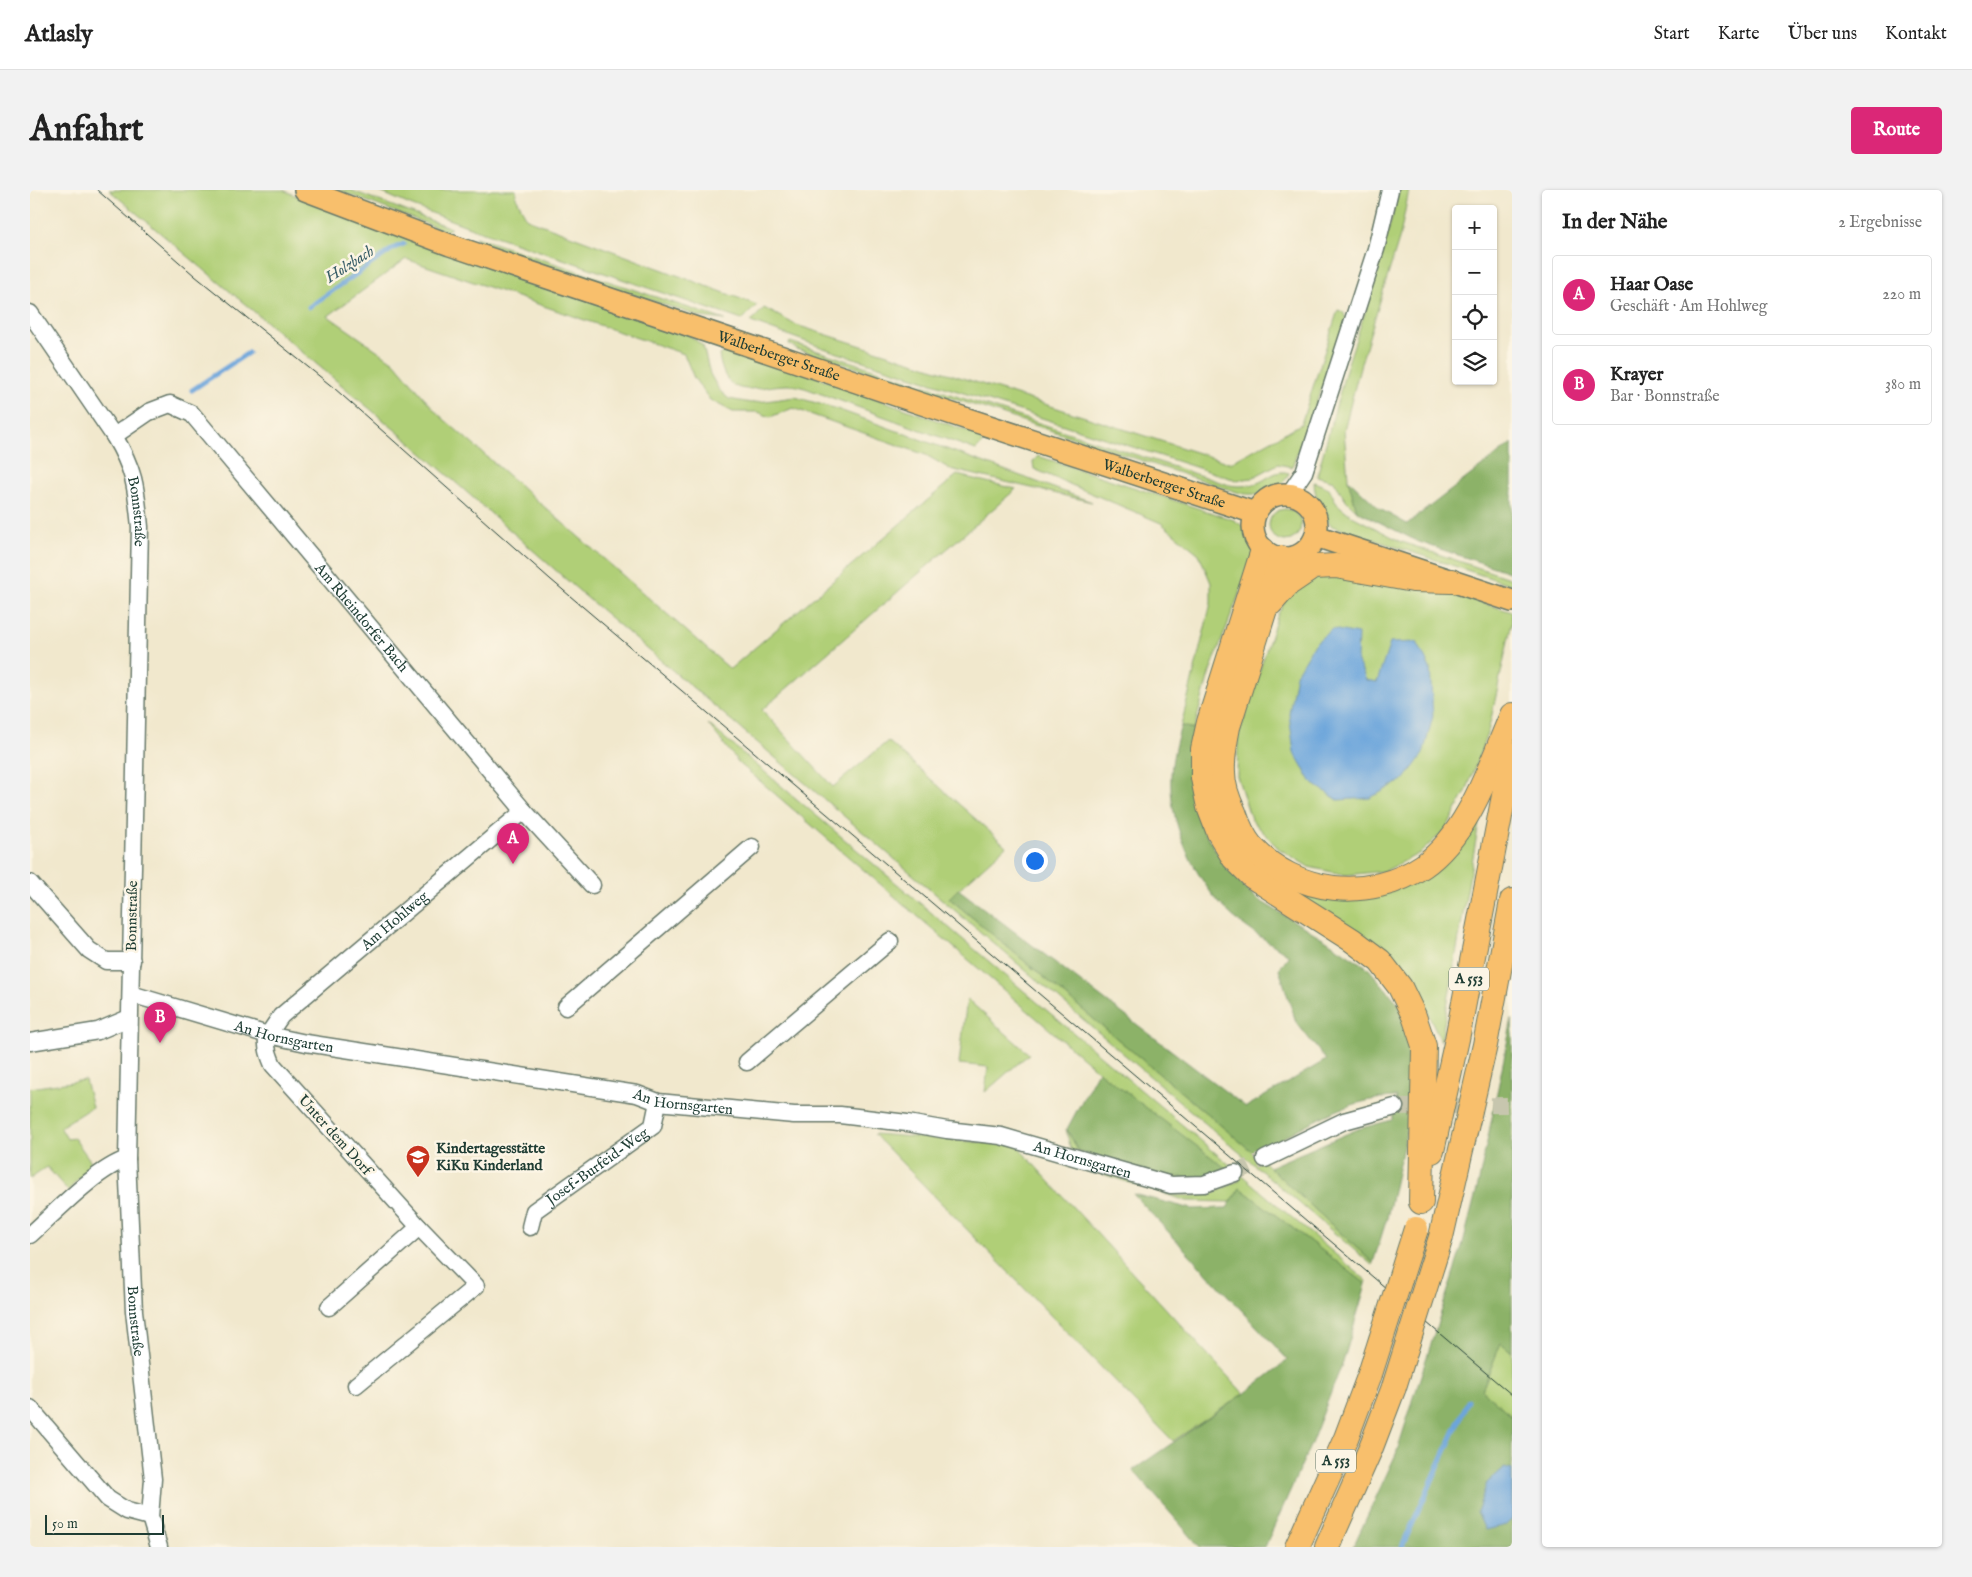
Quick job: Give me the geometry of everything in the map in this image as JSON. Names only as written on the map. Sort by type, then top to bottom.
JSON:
[{"type":"highway","points":[[1272,554],[1266,609],[1228,727],[1223,751],[1223,774],[1228,800],[1251,845],[1270,862],[1290,875],[1316,885],[1344,890],[1373,888],[1399,880],[1424,865],[1450,842],[1469,812],[1512,714]]},
{"type":"highway","points":[[1272,554],[1212,713],[1205,740],[1203,778],[1209,807],[1219,833],[1234,858],[1253,877],[1352,940],[1380,961],[1400,987],[1414,1016],[1424,1046],[1421,1202]]},
{"type":"highway","points":[[1266,609],[1288,584],[1313,567],[1336,566],[1413,580],[1451,581]]},
{"type":"highway","name":"A 553","points":[[1297,1547],[1346,1438],[1370,1374],[1416,1229],[1457,1039],[1512,754]]},
{"type":"highway","name":"A 553","points":[[1327,1547],[1370,1450],[1394,1387],[1441,1237],[1485,1045],[1512,901]]},
{"type":"main road","name":"Walberberger Straße","points":[[305,190],[450,245],[1255,513]]},
{"type":"main road","points":[[1278,494],[1289,494],[1299,497],[1308,503],[1314,512],[1317,523],[1316,536],[1310,547],[1299,555],[1272,554],[1254,536],[1252,524],[1255,513],[1261,504],[1269,498],[1278,494]]},
{"type":"main road","points":[[1316,536],[1512,601]]},
{"type":"street","points":[[1289,494],[1304,472],[1376,249],[1390,190]]},
{"type":"street","name":"Bonnstraße","points":[[30,313],[114,436],[126,456],[136,484],[140,527],[127,1159],[134,1311],[152,1479],[150,1517],[159,1547]]},
{"type":"street","name":"Am Rheindorfer Bach","points":[[114,436],[149,412],[170,404],[192,414],[524,811],[592,885]]},
{"type":"street","name":"Am Hohlweg","points":[[268,1035],[281,1016],[524,811]]},
{"type":"street","points":[[566,1007],[752,847]]},
{"type":"street","points":[[30,883],[89,950],[106,961],[132,961]]},
{"type":"street","points":[[747,1062],[890,941]]},
{"type":"street","name":"An Hornsgarten","points":[[131,994],[268,1035],[306,1043],[637,1094],[658,1102],[794,1115],[840,1115],[1001,1136],[1171,1185],[1204,1184],[1235,1174]]},
{"type":"street","points":[[30,1042],[98,1032],[130,1018]]},
{"type":"street","name":"Unter dem Dorf","points":[[268,1035],[266,1049],[273,1065],[419,1228],[476,1286],[356,1385]]},
{"type":"street","name":"Josef-Burfeid-Weg","points":[[530,1227],[534,1210],[653,1126],[658,1102]]},
{"type":"street","points":[[1264,1159],[1344,1121],[1395,1107]]},
{"type":"street","points":[[30,1235],[100,1172],[115,1162],[127,1159]]},
{"type":"street","points":[[329,1307],[419,1228]]},
{"type":"street","points":[[30,1408],[108,1498],[127,1511],[150,1517]]},
{"type":"green space","points":[[109,190],[283,190],[327,209],[689,335],[703,346],[710,374],[719,390],[729,399],[751,403],[795,397],[834,408],[1092,502],[950,469],[926,455],[793,408],[770,417],[758,412],[733,412],[710,400],[694,378],[684,354],[406,259],[328,316],[394,362],[438,414],[730,669],[957,475],[1016,489],[762,710],[833,787],[888,741],[1006,846],[949,898],[1255,1154],[1373,1263],[1372,1265],[585,596],[413,445]]},
{"type":"green space","points":[[337,190],[350,190],[451,228],[446,231]]},
{"type":"green space","points":[[376,190],[516,190],[516,197],[527,219],[757,305],[742,320],[475,229]]},
{"type":"green space","points":[[1399,190],[1409,190],[1400,236],[1361,363],[1344,430],[1348,479],[1357,511],[1344,498],[1334,481],[1317,476],[1347,366],[1375,282]]},
{"type":"green space","points":[[475,237],[725,320],[701,317],[488,246],[479,242]]},
{"type":"green space","points":[[764,308],[796,325],[1230,463],[1301,424],[1338,310],[1343,312],[1347,320],[1292,467],[1278,464],[1252,478],[1236,480],[832,351],[751,322]]},
{"type":"green space","points":[[790,342],[1229,485],[1249,485],[1260,482],[1277,473],[1289,473],[1281,484],[1269,491],[1254,494],[1240,493],[797,349],[789,344]]},
{"type":"green space","points":[[729,349],[808,374],[981,436],[982,444],[976,450],[805,388],[790,385],[755,389],[736,387],[729,381],[723,371],[719,355]]},
{"type":"green space","points":[[1512,443],[1512,573],[1419,542],[1357,511],[1348,479],[1380,509],[1407,524]]},
{"type":"green space","points":[[1038,456],[1234,520],[1246,528],[1256,549],[1209,674],[1194,729],[1181,726],[1211,603],[1211,583],[1199,554],[1161,523],[1034,469],[1033,462]]},
{"type":"green space","points":[[1314,482],[1329,488],[1337,504],[1352,516],[1402,542],[1512,579],[1512,585],[1332,526],[1325,517],[1320,505]]},
{"type":"green space","points":[[1285,509],[1297,513],[1301,525],[1297,537],[1285,541],[1273,537],[1269,525],[1273,513]]},
{"type":"green space","points":[[1325,573],[1431,587],[1512,612],[1512,622],[1489,728],[1466,792],[1446,829],[1420,853],[1385,871],[1346,875],[1309,867],[1278,848],[1251,819],[1237,776],[1238,737],[1278,614],[1289,594]]},
{"type":"green space","points":[[1262,583],[1268,584],[1216,733],[1215,772],[1223,807],[1246,846],[1270,870],[1308,890],[1346,898],[1387,892],[1425,876],[1453,852],[1481,811],[1441,1041],[1419,994],[1394,963],[1366,939],[1264,877],[1242,855],[1226,834],[1215,801],[1209,767],[1210,750],[1216,718]]},
{"type":"green space","points":[[708,724],[1367,1281],[1366,1284],[1240,1188],[1231,1202],[1187,1201],[1058,1160],[1087,1166],[1174,1195],[1194,1196],[1216,1192],[1240,1180],[1231,1172],[1187,1183],[1071,1150],[1066,1129],[1079,1151],[1226,1169],[1098,1071],[739,763]]},
{"type":"green space","points":[[1181,726],[1194,729],[1189,756],[1190,794],[1199,822],[1226,868],[1257,899],[1367,967],[1400,1005],[1420,1071],[1387,1218],[1373,1263],[1269,1167],[1358,1129],[1392,1120],[1397,1097],[1359,1103],[1323,1116],[1255,1154],[949,898],[958,889],[1246,1107],[1326,1060],[1296,1022],[1279,969],[1289,955],[1248,928],[1226,910],[1203,882],[1185,848],[1174,811],[1171,793],[1172,762]]},
{"type":"green space","points":[[967,999],[1029,1054],[985,1092],[988,1067],[959,1064]]},
{"type":"green space","points":[[1512,1019],[1512,1352],[1501,1343],[1482,1390],[1512,1416],[1512,1547],[1353,1547],[1396,1454],[1463,1243],[1479,1181]]},
{"type":"green space","points":[[1098,1071],[1227,1169],[1203,1179],[1166,1176],[1078,1151],[1067,1129]]},
{"type":"green space","points":[[85,1080],[92,1107],[60,1127],[67,1139],[74,1138],[97,1170],[79,1178],[68,1191],[47,1167],[30,1179],[30,1088]]},
{"type":"green space","points":[[874,1134],[1016,1145],[1244,1394],[1173,1441]]},
{"type":"green space","points":[[1240,1188],[1366,1284],[1344,1359],[1311,1444],[1265,1547],[1200,1547],[1133,1470],[1244,1394],[1288,1360],[1133,1194],[1192,1209],[1227,1208]]},
{"type":"green space","points":[[1501,1342],[1512,1352],[1512,1416],[1482,1390]]},
{"type":"water","points":[[1332,629],[1358,634],[1357,660],[1366,680],[1377,682],[1390,643],[1417,642],[1430,668],[1433,716],[1423,754],[1405,779],[1370,798],[1338,800],[1312,783],[1294,752],[1289,714],[1296,674],[1314,644]]},
{"type":"water","points":[[1504,1468],[1512,1470],[1512,1519],[1506,1525],[1485,1530],[1477,1512],[1487,1483]]},
{"type":"waterway","name":"Holzbach","points":[[309,307],[394,248],[404,244]]},
{"type":"waterway","name":"Holzbach","points":[[192,390],[248,353]]},
{"type":"waterway","points":[[1402,1547],[1468,1401]]},
{"type":"tunnel","points":[[1395,1107],[1512,1105]]},
{"type":"tunnel","points":[[1235,1173],[1265,1159]]},
{"type":"tram line","points":[[97,190],[195,276],[334,388],[550,579],[1512,1395]]},
{"type":"place","name":"Haar Oase","points":[[513,864]]},
{"type":"place","name":"Krayer","points":[[160,1043]]},
{"type":"place","name":"Kindertagesstätte KiKu Kinderland","points":[[418,1178]]}]
